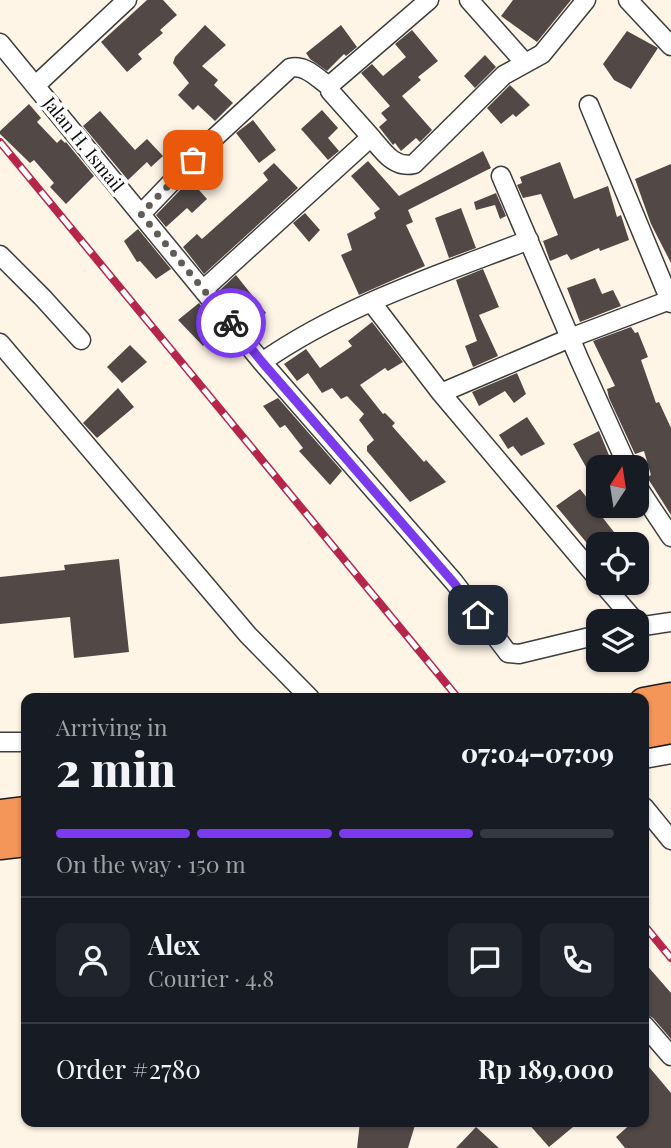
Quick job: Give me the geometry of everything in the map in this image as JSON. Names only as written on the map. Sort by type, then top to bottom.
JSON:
[{"type":"highway","points":[[649,702],[671,698]]},
{"type":"highway","points":[[649,732],[671,729]]},
{"type":"highway","points":[[0,815],[21,813]]},
{"type":"highway","points":[[0,844],[21,842]]},
{"type":"street","points":[[36,85],[127,0]]},
{"type":"street","points":[[330,87],[429,0]]},
{"type":"street","points":[[469,0],[525,64]]},
{"type":"street","points":[[141,214],[211,141],[289,68],[298,65],[330,87],[330,91],[393,162],[404,166],[414,164],[504,75],[542,54],[586,0]]},
{"type":"street","points":[[628,0],[671,46]]},
{"type":"street","name":"Jalan H. Ismail","points":[[0,43],[262,362],[454,583],[508,653],[519,654],[586,638]]},
{"type":"street","points":[[441,393],[570,338],[670,302],[589,106]]},
{"type":"street","points":[[204,289],[371,137]]},
{"type":"street","points":[[501,176],[623,455]]},
{"type":"street","points":[[262,362],[293,340],[372,303],[528,240]]},
{"type":"street","points":[[4,259],[81,340]]},
{"type":"street","points":[[372,303],[441,393],[586,565]]},
{"type":"street","points":[[0,343],[248,635],[305,693]]},
{"type":"street","points":[[649,503],[671,537]]},
{"type":"street","points":[[612,595],[624,609]]},
{"type":"street","points":[[649,624],[671,622]]},
{"type":"street","points":[[0,742],[21,741]]},
{"type":"street","points":[[649,758],[671,754]]},
{"type":"street","points":[[649,813],[671,840]]},
{"type":"street","points":[[649,1031],[671,1056]]},
{"type":"building","points":[[147,0],[163,0],[177,15],[160,30],[163,33],[138,54],[142,59],[127,72],[101,42]]},
{"type":"building","points":[[513,0],[571,0],[537,42],[501,16]]},
{"type":"building","points":[[205,25],[226,45],[202,66],[218,80],[214,85],[233,103],[215,121],[198,105],[193,110],[178,95],[189,83],[173,63],[175,57]]},
{"type":"building","points":[[341,25],[357,47],[346,56],[344,54],[327,71],[306,53]]},
{"type":"building","points":[[412,30],[438,61],[418,77],[421,80],[402,96],[432,130],[420,142],[416,138],[401,151],[379,127],[387,120],[381,113],[390,106],[361,73],[372,64],[383,76],[406,57],[395,44]]},
{"type":"building","points":[[627,31],[658,48],[631,89],[614,80],[603,64]]},
{"type":"building","points":[[485,55],[496,67],[475,88],[464,76]]},
{"type":"building","points":[[510,85],[530,105],[516,117],[513,114],[501,124],[487,108]]},
{"type":"building","points":[[29,104],[41,118],[37,122],[57,143],[61,139],[66,142],[94,176],[66,204],[50,187],[54,183],[34,160],[30,163],[0,134]]},
{"type":"building","points":[[322,110],[338,128],[328,138],[339,151],[328,160],[301,129]]},
{"type":"building","points":[[100,111],[135,150],[147,139],[163,156],[151,167],[147,162],[128,180],[83,126]]},
{"type":"building","points":[[253,120],[276,150],[259,163],[236,133]]},
{"type":"building","points":[[483,151],[491,168],[408,210],[413,222],[406,225],[425,266],[359,295],[341,255],[352,250],[347,234],[376,218],[374,213],[380,209],[351,176],[368,161],[399,196]]},
{"type":"building","points":[[560,162],[574,199],[608,186],[617,217],[621,215],[629,240],[600,251],[599,248],[571,260],[567,254],[550,261],[543,241],[558,235],[541,194],[523,198],[517,185],[522,183],[520,177]]},
{"type":"building","points":[[274,163],[298,188],[204,274],[183,247],[197,234],[202,239],[268,180],[263,173]]},
{"type":"building","points":[[671,164],[671,263],[651,224],[635,179]]},
{"type":"building","points":[[190,180],[207,199],[192,213],[187,208],[166,227],[156,215]]},
{"type":"building","points":[[496,193],[506,216],[500,219],[495,205],[476,210],[474,202]]},
{"type":"building","points":[[461,208],[476,248],[449,258],[435,218]]},
{"type":"building","points":[[305,213],[320,230],[309,242],[293,223]]},
{"type":"building","points":[[138,229],[171,269],[156,279],[140,261],[137,262],[124,241]]},
{"type":"building","points":[[483,269],[499,307],[479,315],[498,356],[473,367],[465,346],[477,341],[456,280]]},
{"type":"building","points":[[236,275],[266,313],[249,328],[219,291]]},
{"type":"building","points":[[595,278],[602,294],[613,290],[621,306],[580,322],[567,288]]},
{"type":"building","points":[[199,303],[221,330],[203,346],[178,320]]},
{"type":"building","points":[[372,322],[403,362],[388,371],[385,368],[360,385],[383,414],[395,423],[392,426],[446,482],[410,502],[367,451],[367,446],[374,440],[359,420],[364,414],[347,396],[341,399],[332,388],[322,393],[308,373],[297,381],[284,364],[306,349],[320,368],[352,346],[348,341]]},
{"type":"building","points":[[631,327],[635,333],[638,332],[648,357],[641,360],[656,403],[659,402],[671,428],[671,515],[649,480],[649,455],[645,455],[644,451],[635,454],[609,398],[607,389],[615,386],[593,341]]},
{"type":"building","points":[[130,345],[147,362],[122,383],[107,367]]},
{"type":"building","points":[[517,373],[526,394],[514,403],[505,391],[479,406],[472,392]]},
{"type":"building","points":[[118,388],[134,407],[97,438],[83,423]]},
{"type":"building","points":[[278,398],[342,471],[330,485],[299,451],[303,448],[285,425],[280,428],[263,406]]},
{"type":"building","points":[[527,417],[545,444],[521,456],[513,446],[508,449],[499,435]]},
{"type":"building","points":[[599,431],[609,455],[586,455],[586,467],[573,444]]},
{"type":"building","points":[[580,489],[586,497],[586,518],[603,518],[614,532],[586,532],[586,542],[556,506]]},
{"type":"building","points":[[119,559],[129,652],[74,658],[70,617],[0,624],[0,577],[65,570],[64,565]]},
{"type":"building","points":[[649,968],[671,993],[671,1039],[649,1016]]},
{"type":"building","points":[[649,1067],[671,1093],[671,1148],[625,1148],[616,1137],[627,1127],[649,1127]]},
{"type":"building","points":[[359,1127],[414,1127],[408,1148],[357,1148]]},
{"type":"building","points":[[476,1127],[499,1148],[456,1148]]},
{"type":"building","points":[[531,1127],[573,1127],[549,1147]]},
{"type":"railway","points":[[0,142],[454,693]]},
{"type":"railway","points":[[649,931],[671,958]]},
{"type":"way so far","points":[[193,160],[141,214],[231,323]]},
{"type":"route","points":[[231,323],[454,583],[478,615]]}]
